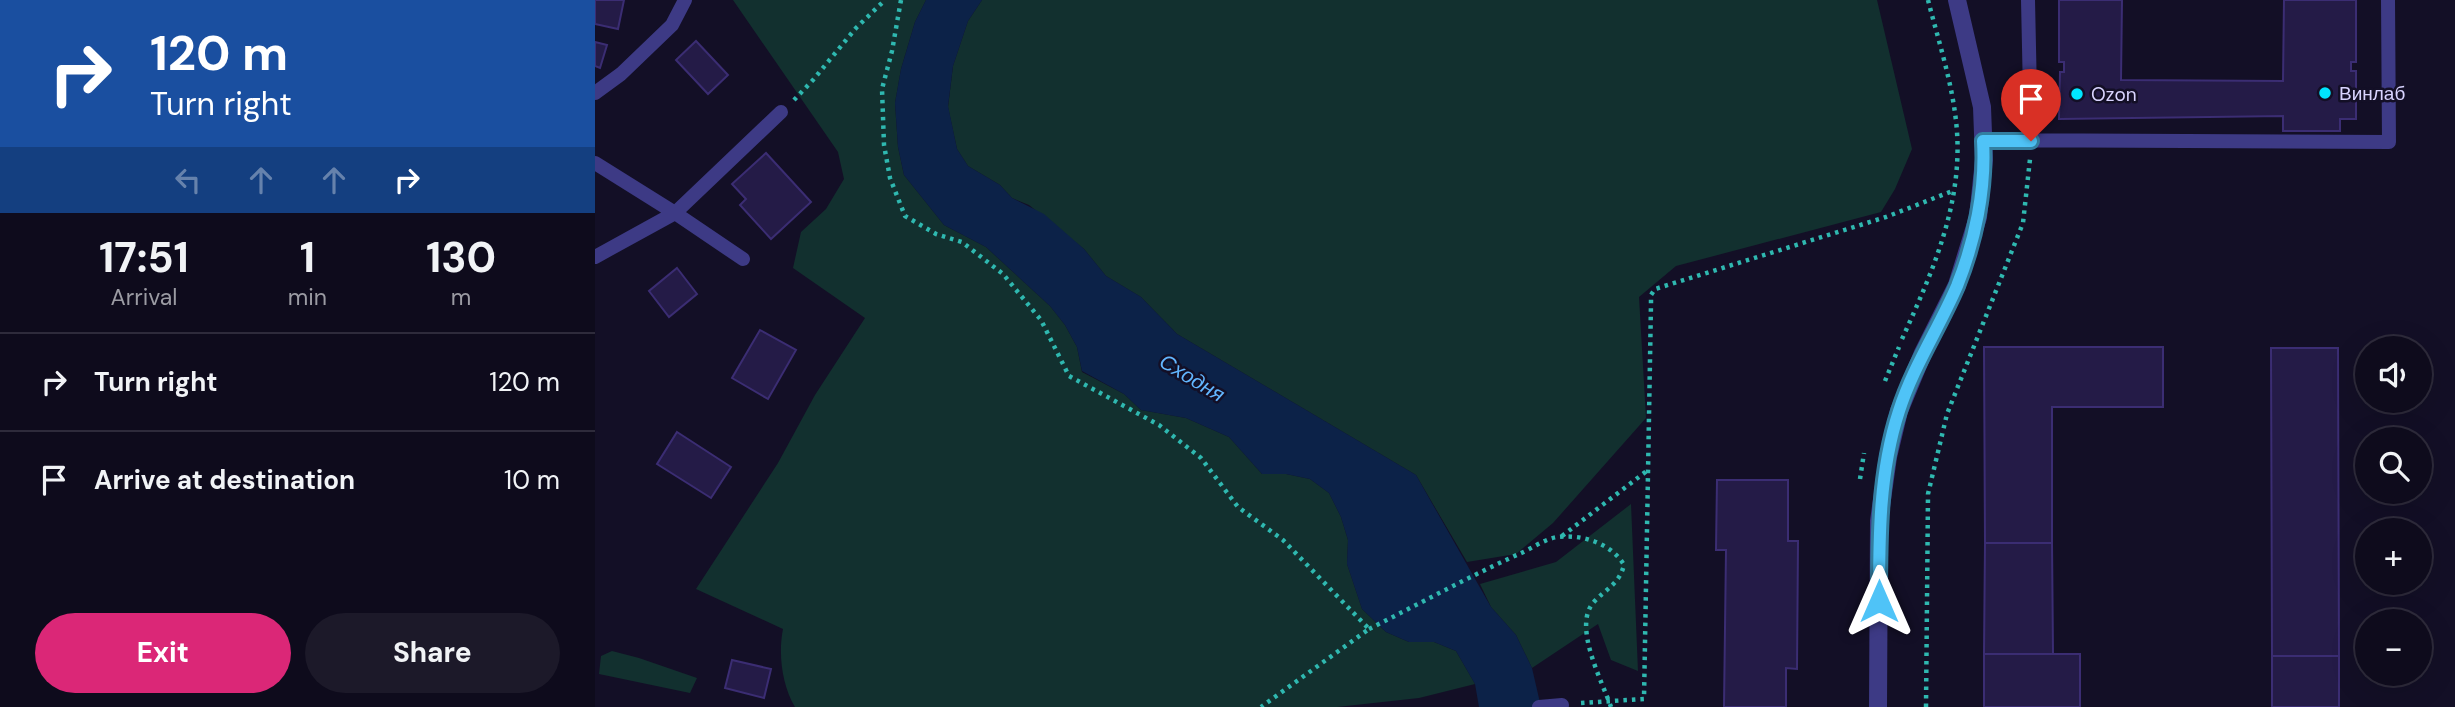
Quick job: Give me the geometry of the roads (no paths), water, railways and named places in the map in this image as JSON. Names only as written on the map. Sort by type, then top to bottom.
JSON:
[{"type":"street","points":[[1878,707],[1879,521],[1888,457],[1899,411],[1923,353],[1957,285],[1978,217],[1985,160],[1982,107],[1957,0]]},
{"type":"lane","points":[[595,93],[621,74],[672,25],[685,0]]},
{"type":"lane","points":[[2028,0],[2031,141]]},
{"type":"lane","points":[[1983,141],[2389,142],[2388,0]]},
{"type":"lane","points":[[595,257],[675,213],[781,112]]},
{"type":"lane","points":[[595,163],[743,259]]},
{"type":"lane","points":[[1539,707],[1562,705]]},
{"type":"water","name":"Сходня","points":[[926,0],[982,0],[968,21],[953,66],[948,106],[957,149],[968,166],[1000,185],[1012,198],[1044,214],[1084,249],[1106,276],[1141,297],[1177,334],[1416,475],[1491,607],[1516,635],[1532,668],[1541,707],[1479,707],[1475,684],[1456,651],[1434,642],[1409,642],[1386,632],[1362,609],[1347,564],[1348,540],[1341,517],[1329,493],[1310,479],[1286,474],[1262,474],[1229,437],[1186,418],[1141,410],[1124,394],[1082,371],[1077,347],[1050,306],[986,247],[944,225],[904,175],[898,147],[895,103],[901,69],[915,22]]},
{"type":"place","name":"Винлаб","points":[[2325,93]]},
{"type":"place","name":"Ozon","points":[[2077,94]]}]
